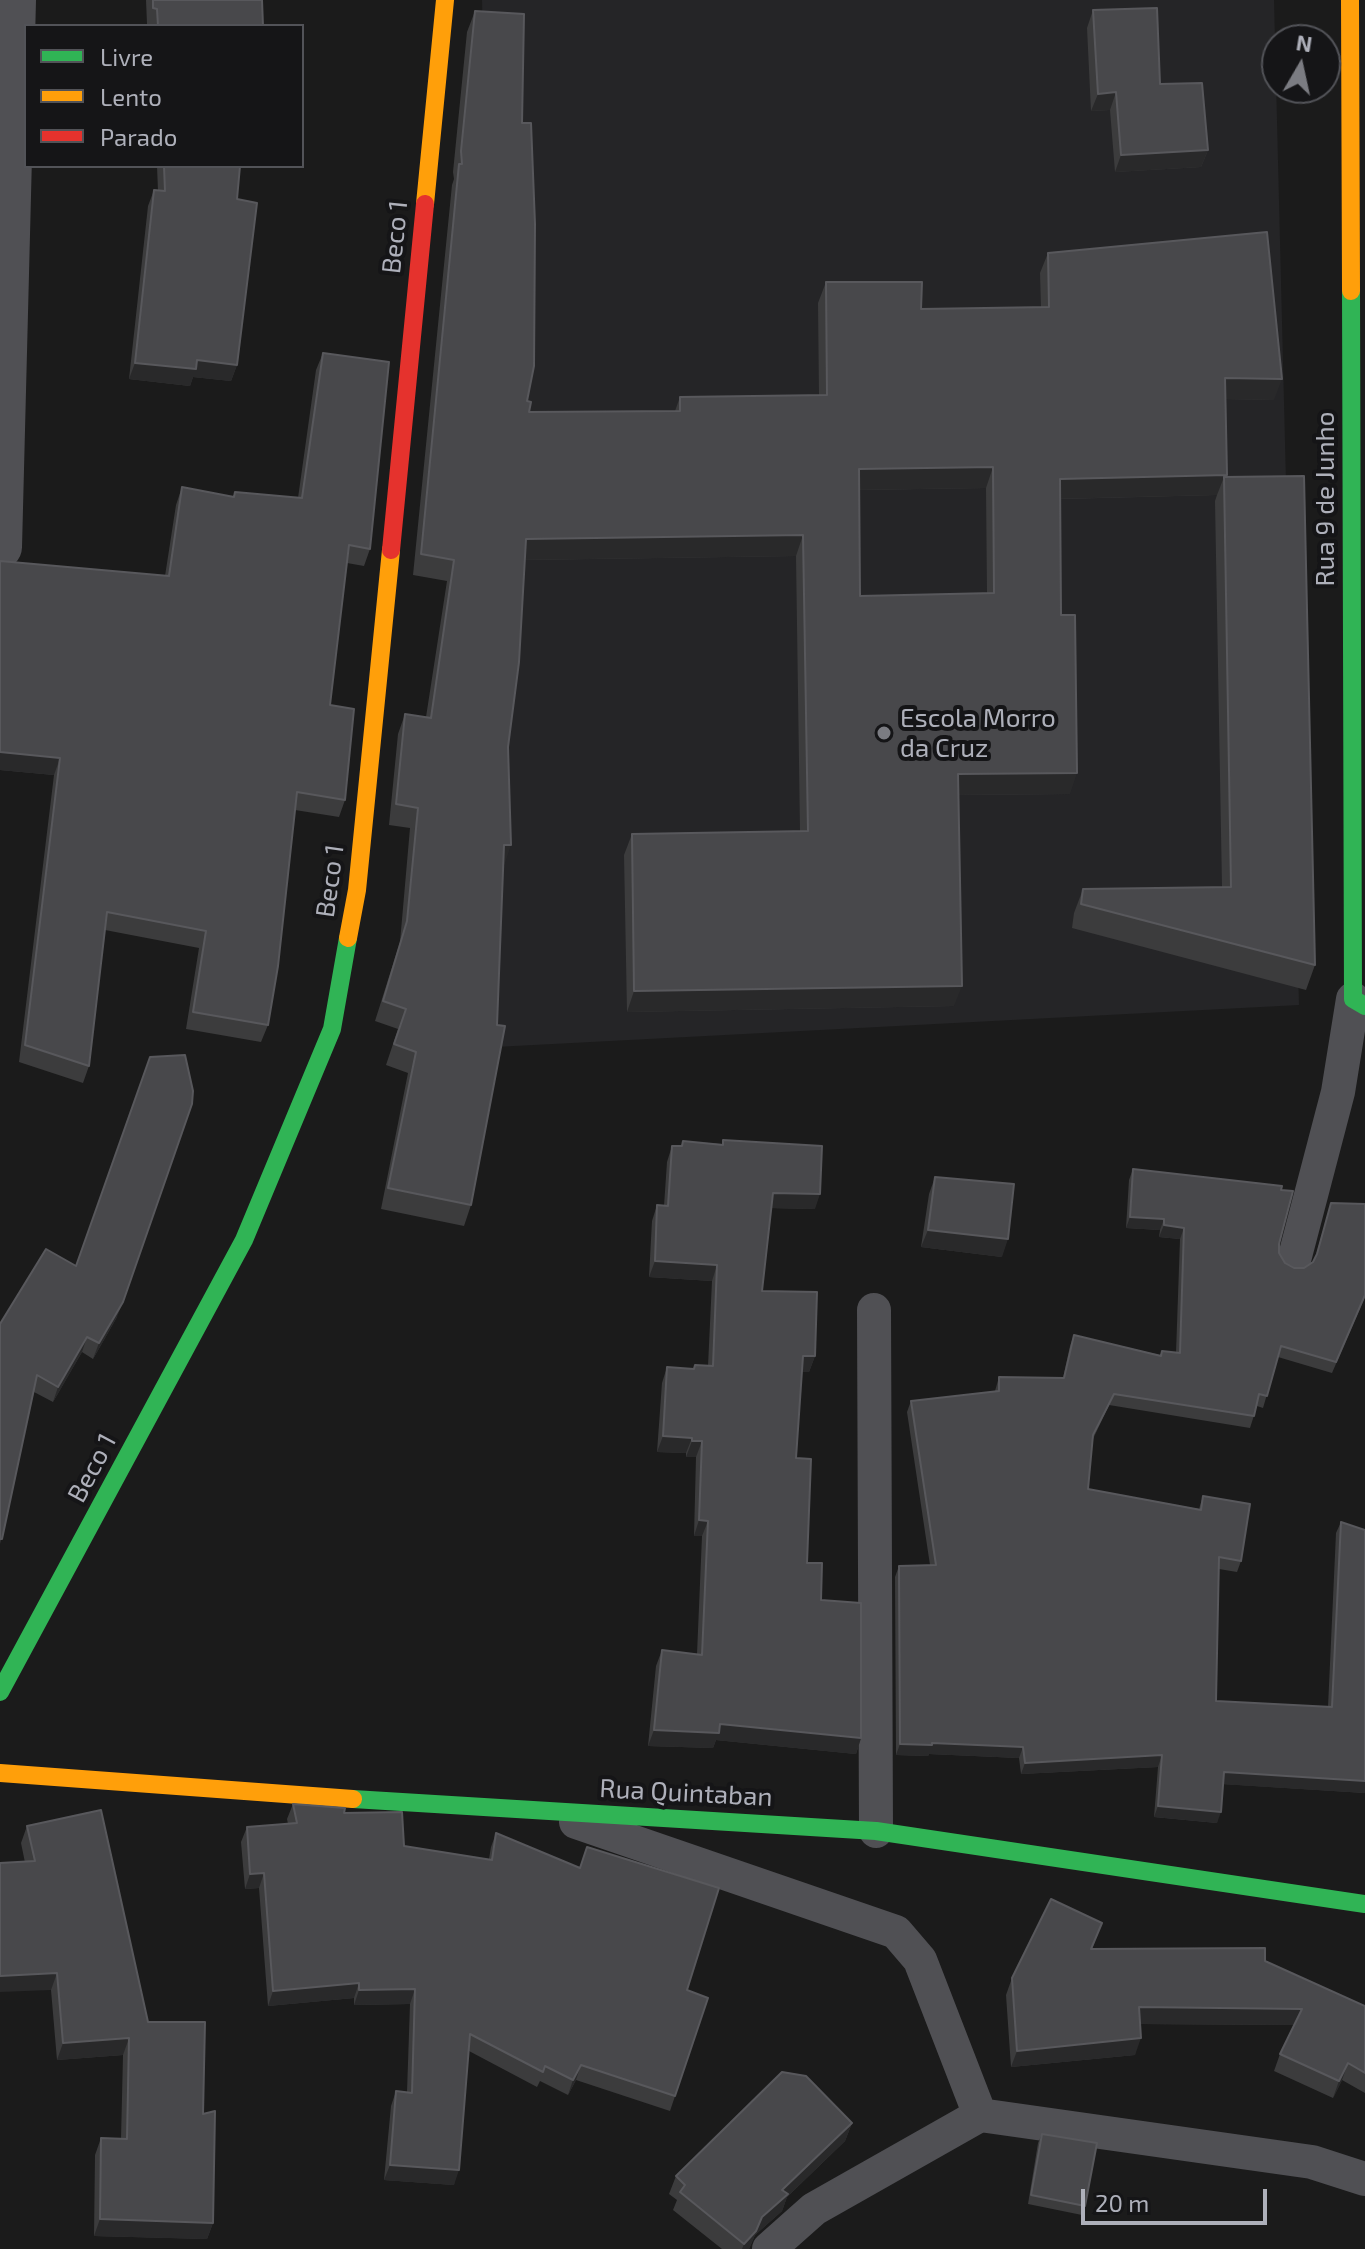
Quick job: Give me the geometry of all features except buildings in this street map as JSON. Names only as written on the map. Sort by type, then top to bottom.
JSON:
[{"type":"street","name":"Beco 1","points":[[0,1692],[244,1240],[332,1029],[357,890],[445,0]]},
{"type":"street","name":"Rua 9 de Junho","points":[[1350,0],[1359,1002]]},
{"type":"street","points":[[0,547],[9,27]]},
{"type":"street","name":"Rua Quintaban","points":[[0,1773],[876,1831],[1365,1904]]},
{"type":"lane","points":[[1294,1260],[1359,1002]]},
{"type":"lane","points":[[874,1310],[876,1831]]},
{"type":"lane","points":[[544,1811],[896,1932],[920,1960],[980,2115]]},
{"type":"lane","points":[[769,2249],[814,2209],[980,2115],[1312,2162],[1365,2179]]},
{"type":"shaded area","name":"Escola Morro da Cruz","points":[[482,0],[1274,0],[1275,24],[1261,24],[1261,104],[1277,104],[1299,1005],[457,1049],[493,461]]},
{"type":"traffic: fast","points":[[1351,291],[1353,999],[1365,1006]]},
{"type":"traffic: fast","points":[[0,1692],[244,1240],[332,1029],[348,938]]},
{"type":"traffic: fast","points":[[353,1799],[876,1831],[1365,1904]]},
{"type":"traffic: slow","points":[[425,204],[445,0]]},
{"type":"traffic: slow","points":[[1350,0],[1351,291]]},
{"type":"traffic: slow","points":[[348,938],[357,890],[391,550]]},
{"type":"traffic: slow","points":[[0,1773],[353,1799]]},
{"type":"traffic: jam","points":[[391,550],[425,204]]},
{"type":"place","name":"Escola Morro da Cruz","points":[[884,733]]}]
